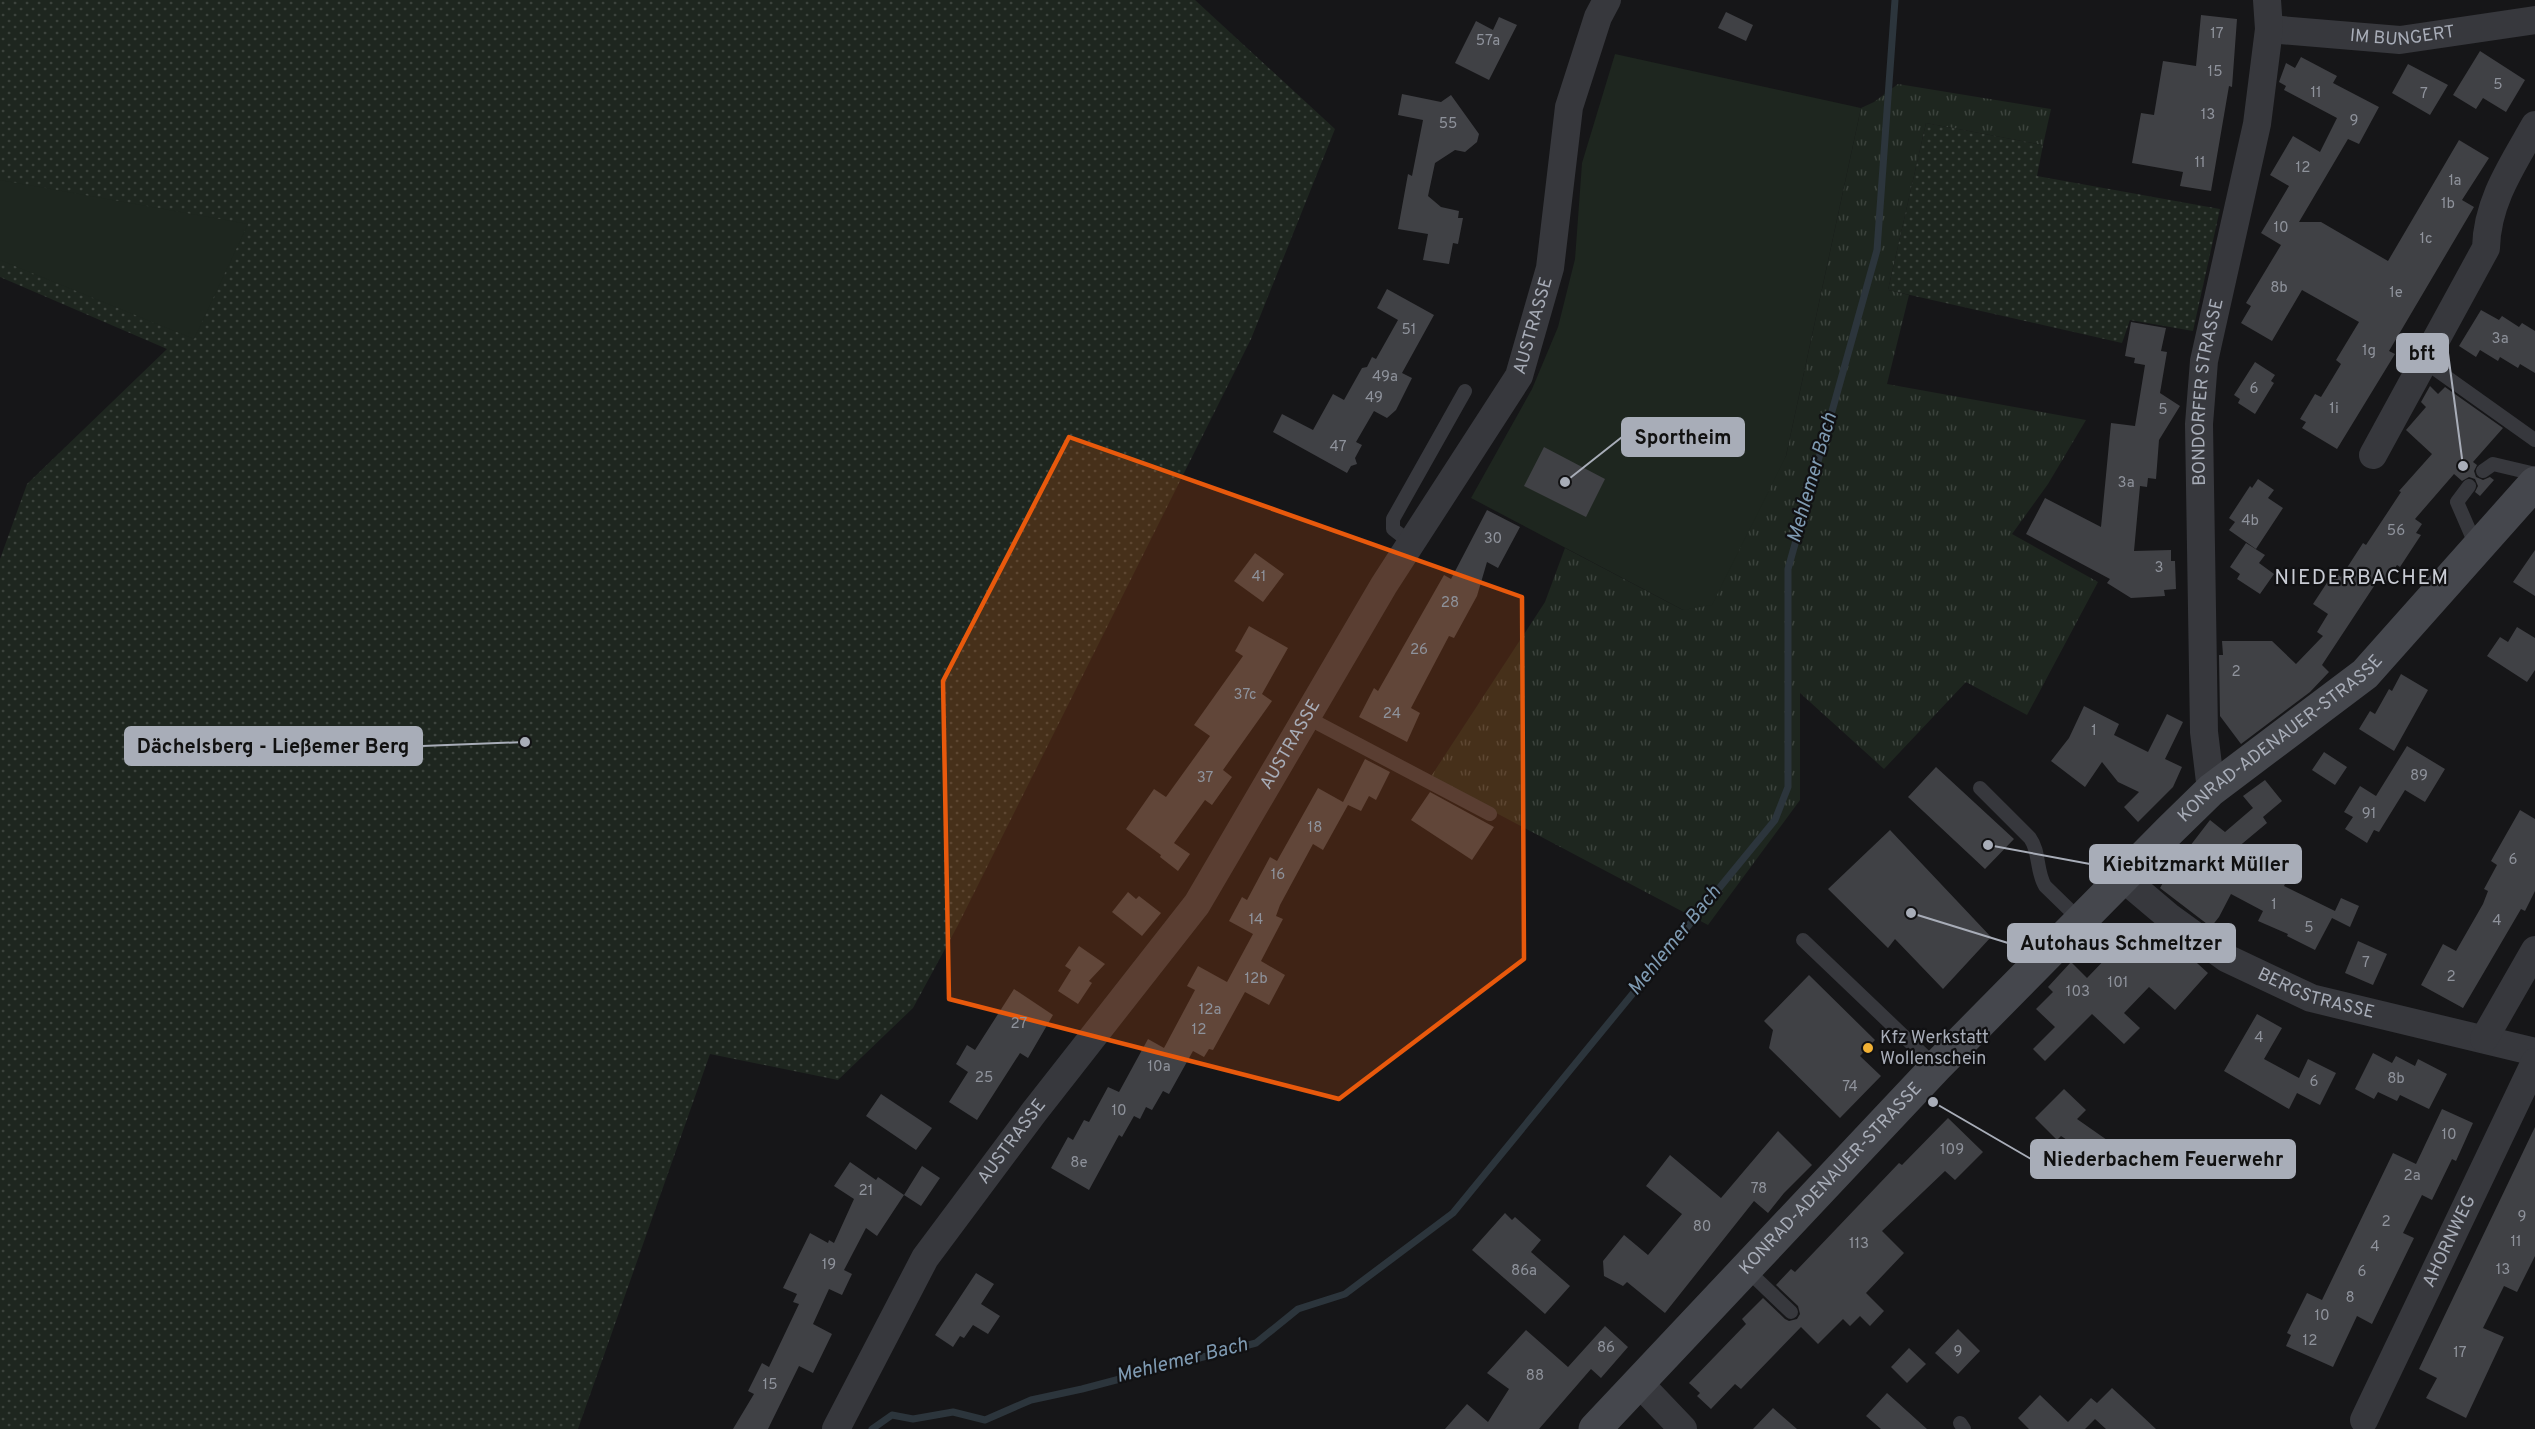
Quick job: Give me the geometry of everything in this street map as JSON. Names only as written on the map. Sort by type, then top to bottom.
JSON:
[{"type":"main road","name":"KONRAD-ADENAUER-STRASSE","points":[[1595,1429],[1640,1384],[1936,1067],[2211,790],[2365,674],[2535,483]]},
{"type":"street","name":"AUSTRASSE","points":[[836,1429],[926,1258],[1035,1112],[1197,904],[1411,543],[1519,375],[1550,268],[1569,107],[1598,17],[1607,0]]},
{"type":"street","name":"BONDORFER STRASSE","points":[[2211,790],[2204,732],[2199,424],[2204,361],[2257,124],[2269,29],[2267,0]]},
{"type":"street","name":"IM BUNGERT","points":[[2269,29],[2400,40],[2535,20]]},
{"type":"street","points":[[2373,455],[2486,248],[2486,228],[2497,192],[2535,125]]},
{"type":"street","name":"BERGSTRASSE","points":[[2123,878],[2168,916],[2226,958],[2311,998],[2535,1052]]},
{"type":"street","points":[[2484,1039],[2535,950]]},
{"type":"street","name":"AHORNWEG","points":[[2364,1420],[2535,1062]]},
{"type":"street","points":[[1640,1384],[1683,1429]]},
{"type":"lane","points":[[2424,361],[2535,441]]},
{"type":"lane","points":[[1411,543],[1393,529],[1393,519],[1465,391]]},
{"type":"lane","points":[[2483,471],[2493,464],[2535,474]]},
{"type":"lane","points":[[2469,486],[2457,502],[2477,549]]},
{"type":"lane","points":[[1306,717],[1490,814]]},
{"type":"lane","points":[[1980,788],[2030,838],[2036,848],[2045,886],[2081,921]]},
{"type":"lane","points":[[1803,939],[1936,1067]]},
{"type":"lane","points":[[1747,1270],[1791,1312]]},
{"type":"highlighted area","points":[[1069,437],[1522,597],[1524,959],[1339,1099],[949,999],[943,681]]},
{"type":"green space","points":[[0,0],[1195,0],[1335,129],[1251,339],[958,925],[913,1008],[838,1080],[710,1054],[578,1429],[0,1429],[0,559],[27,484],[167,349],[0,277]]},
{"type":"green space","points":[[1615,54],[1861,108],[1786,456],[1712,605],[1683,610],[1471,498],[1532,389],[1558,327],[1575,259],[1582,163]]},
{"type":"green space","points":[[1898,84],[2051,109],[2043,145],[1926,123],[1888,290],[1909,295],[1887,384],[2086,420],[2048,484],[2012,534],[2098,582],[2027,715],[1966,682],[1884,769],[1800,693],[1800,800],[1708,925],[1430,778],[1545,602],[1565,548],[1683,610],[1786,456],[1861,108],[1874,102]]},
{"type":"green space","points":[[1926,123],[2043,145],[2037,176],[2220,209],[2193,331],[2130,320],[2122,343],[1888,290]]},
{"type":"green space","points":[[0,180],[248,224],[194,339],[0,260]]},
{"type":"building","points":[[1726,12],[1753,25],[1746,41],[1718,28]]},
{"type":"building","points":[[2201,15],[2237,19],[2232,87],[2229,86],[2211,191],[2180,186],[2183,172],[2132,163],[2141,113],[2154,115],[2163,61],[2196,66]]},
{"type":"building","points":[[1499,17],[1517,25],[1489,80],[1455,63],[1476,21],[1493,30]]},
{"type":"building","points":[[2480,51],[2525,80],[2506,112],[2483,98],[2476,109],[2453,95]]},
{"type":"building","points":[[2301,57],[2337,76],[2333,83],[2379,107],[2359,144],[2348,139],[2299,222],[2321,222],[2388,261],[2459,140],[2489,158],[2462,200],[2474,207],[2389,351],[2395,354],[2337,449],[2302,428],[2306,422],[2300,419],[2315,394],[2321,397],[2332,379],[2341,364],[2336,360],[2359,322],[2302,290],[2272,341],[2241,323],[2251,306],[2246,303],[2281,245],[2261,233],[2289,186],[2270,175],[2293,136],[2320,152],[2337,118],[2284,90],[2286,86],[2279,82],[2286,63],[2295,68]]},
{"type":"building","points":[[2408,64],[2448,85],[2430,115],[2392,93]]},
{"type":"building","points":[[1402,94],[1441,102],[1451,95],[1479,134],[1477,142],[1465,152],[1455,150],[1435,163],[1428,196],[1441,207],[1459,211],[1458,218],[1463,218],[1458,244],[1453,243],[1449,264],[1423,260],[1428,234],[1398,229],[1408,174],[1412,176],[1423,120],[1398,115]]},
{"type":"building","points":[[1387,289],[1434,315],[1402,373],[1412,378],[1396,410],[1387,418],[1374,411],[1356,442],[1362,445],[1355,458],[1357,464],[1351,466],[1347,473],[1273,432],[1282,414],[1313,430],[1333,394],[1344,400],[1362,368],[1367,367],[1372,357],[1376,359],[1398,320],[1377,308]]},
{"type":"building","points":[[2481,310],[2499,320],[2502,316],[2519,327],[2522,323],[2535,331],[2535,373],[2520,364],[2518,368],[2500,357],[2498,361],[2480,350],[2476,357],[2459,346]]},
{"type":"building","points":[[2131,322],[2166,328],[2161,351],[2167,352],[2160,393],[2180,406],[2159,440],[2156,479],[2148,478],[2147,487],[2140,486],[2134,551],[2171,550],[2171,561],[2175,561],[2176,589],[2164,590],[2165,596],[2131,598],[2107,583],[2110,579],[2026,534],[2045,498],[2101,527],[2111,423],[2135,426],[2145,365],[2134,363],[2135,358],[2125,356]]},
{"type":"building","points":[[2255,362],[2275,375],[2271,381],[2274,383],[2255,414],[2238,403],[2240,399],[2234,395]]},
{"type":"building","points":[[2430,386],[2438,394],[2445,387],[2503,428],[2473,462],[2477,465],[2474,471],[2476,477],[2483,480],[2490,477],[2494,480],[2480,496],[2475,492],[2478,486],[2475,479],[2469,477],[2462,481],[2454,474],[2415,519],[2422,524],[2416,533],[2421,535],[2400,567],[2397,565],[2386,582],[2380,577],[2322,665],[2329,672],[2310,692],[2241,744],[2220,716],[2219,655],[2223,655],[2222,641],[2272,641],[2296,664],[2323,636],[2317,632],[2328,614],[2313,604],[2334,572],[2341,577],[2363,543],[2366,545],[2401,492],[2399,491],[2432,454],[2406,430],[2426,407],[2421,402]]},
{"type":"building","points":[[1544,447],[1605,479],[1586,517],[1524,486]]},
{"type":"building","points":[[2258,479],[2274,490],[2268,498],[2283,508],[2256,549],[2229,530],[2235,522],[2229,518],[2250,486],[2252,488]]},
{"type":"building","points":[[1487,510],[1520,527],[1498,568],[1487,562],[1477,596],[1454,638],[1449,636],[1411,708],[1420,713],[1407,742],[1359,717],[1374,688],[1378,691],[1444,575],[1451,579]]},
{"type":"building","points":[[2246,543],[2265,555],[2259,563],[2274,574],[2260,594],[2237,579],[2240,574],[2230,567]]},
{"type":"building","points":[[2535,550],[2535,596],[2513,582]]},
{"type":"building","points":[[1255,553],[1284,574],[1263,602],[1234,581]]},
{"type":"building","points":[[1249,626],[1288,648],[1262,694],[1272,701],[1223,770],[1232,777],[1212,805],[1205,800],[1174,843],[1190,854],[1178,871],[1126,829],[1154,789],[1166,797],[1210,736],[1194,725],[1243,656],[1235,651]]},
{"type":"building","points":[[2517,627],[2535,638],[2535,670],[2527,682],[2487,656],[2500,637],[2508,642]]},
{"type":"building","points":[[2401,674],[2428,690],[2394,751],[2359,729],[2370,711],[2375,714],[2389,689],[2392,691]]},
{"type":"building","points":[[2084,706],[2119,724],[2114,735],[2148,752],[2167,714],[2183,722],[2165,759],[2182,767],[2173,787],[2138,822],[2124,807],[2139,792],[2118,782],[2102,762],[2085,787],[2051,761],[2069,738]]},
{"type":"building","points":[[2407,746],[2445,769],[2425,802],[2405,790],[2379,832],[2374,830],[2367,843],[2345,829],[2353,817],[2344,812],[2360,786],[2376,796]]},
{"type":"building","points":[[2324,752],[2347,767],[2335,785],[2312,770]]},
{"type":"building","points":[[1365,759],[1390,772],[1376,800],[1369,796],[1361,811],[1348,805],[1323,850],[1313,844],[1280,905],[1276,916],[1283,919],[1261,961],[1285,975],[1269,1005],[1245,992],[1213,1050],[1209,1049],[1204,1057],[1193,1051],[1169,1094],[1163,1091],[1152,1110],[1146,1107],[1140,1119],[1134,1116],[1122,1137],[1119,1135],[1089,1190],[1051,1168],[1068,1137],[1073,1140],[1084,1120],[1089,1122],[1108,1087],[1119,1092],[1148,1039],[1164,1048],[1195,990],[1187,986],[1198,966],[1227,982],[1253,934],[1229,921],[1242,897],[1247,900],[1270,857],[1277,861],[1318,788],[1343,802]]},
{"type":"building","points":[[1936,767],[2014,839],[1985,869],[1908,797]]},
{"type":"building","points":[[2265,780],[2282,801],[2263,817],[2267,823],[2237,848],[2291,871],[2284,886],[2335,911],[2341,898],[2359,906],[2350,927],[2332,918],[2315,950],[2287,936],[2288,934],[2258,921],[2263,911],[2231,894],[2211,927],[2160,888],[2177,858],[2180,859],[2210,820],[2225,832],[2253,808],[2243,796]]},
{"type":"building","points":[[1430,792],[1494,827],[1472,860],[1411,820]]},
{"type":"building","points":[[2520,810],[2535,819],[2535,891],[2525,911],[2521,909],[2463,1008],[2421,985],[2443,944],[2456,951],[2483,904],[2488,891],[2484,889],[2497,865],[2491,861]]},
{"type":"building","points":[[1890,830],[1991,937],[1943,989],[1895,939],[1888,948],[1828,889]]},
{"type":"building","points":[[1128,892],[1136,899],[1139,896],[1161,913],[1142,936],[1112,912]]},
{"type":"building","points":[[2154,925],[2189,952],[2187,954],[2208,973],[2175,1010],[2149,987],[2124,1013],[2140,1028],[2124,1044],[2092,1014],[2045,1061],[2033,1049],[2055,1027],[2036,1009],[2053,992],[2048,987],[2071,962],[2087,978],[2111,953],[2121,962]]},
{"type":"building","points":[[2358,941],[2387,954],[2373,985],[2345,973]]},
{"type":"building","points":[[1079,946],[1105,964],[1089,981],[1092,983],[1078,1004],[1058,991],[1071,970],[1065,966]]},
{"type":"building","points":[[1809,975],[1875,1040],[1860,1056],[1881,1076],[1840,1118],[1769,1048],[1773,1030],[1764,1021]]},
{"type":"building","points":[[1014,989],[1053,1015],[1028,1058],[1020,1053],[977,1120],[949,1102],[968,1072],[956,1064],[967,1045],[975,1050]]},
{"type":"building","points":[[2257,1014],[2282,1028],[2264,1059],[2299,1078],[2308,1059],[2336,1073],[2320,1105],[2297,1093],[2289,1109],[2224,1071]]},
{"type":"building","points":[[2373,1053],[2392,1063],[2396,1056],[2415,1066],[2418,1059],[2447,1074],[2429,1109],[2400,1095],[2397,1101],[2378,1092],[2374,1099],[2355,1089]]},
{"type":"building","points":[[2064,1089],[2086,1110],[2077,1119],[2117,1147],[2105,1165],[2061,1136],[2057,1140],[2035,1118]]},
{"type":"building","points":[[881,1094],[932,1128],[916,1150],[866,1116]]},
{"type":"building","points":[[2442,1109],[2473,1123],[2456,1161],[2452,1159],[2432,1200],[2422,1195],[2403,1233],[2414,1238],[2372,1324],[2357,1316],[2333,1367],[2286,1346],[2291,1335],[2287,1333],[2307,1293],[2322,1300],[2393,1153],[2416,1164]]},
{"type":"building","points":[[1948,1118],[1983,1152],[1955,1180],[1945,1171],[1882,1231],[1904,1253],[1866,1293],[1884,1311],[1870,1326],[1860,1316],[1850,1326],[1843,1319],[1818,1344],[1801,1327],[1741,1389],[1735,1384],[1711,1409],[1697,1396],[1700,1393],[1689,1383],[1746,1324],[1742,1319],[1763,1298],[1785,1319],[1789,1321],[1797,1319],[1800,1314],[1798,1306],[1776,1285],[1791,1269],[1795,1272],[1899,1163],[1902,1165]]},
{"type":"building","points":[[2535,1127],[2535,1256],[2517,1292],[2504,1286],[2483,1328],[2504,1337],[2466,1418],[2426,1398],[2437,1378],[2419,1369]]},
{"type":"building","points":[[1778,1131],[1812,1165],[1768,1213],[1754,1201],[1665,1313],[1627,1282],[1623,1286],[1604,1276],[1603,1261],[1624,1235],[1648,1255],[1682,1214],[1646,1186],[1670,1155],[1721,1198]]},
{"type":"building","points":[[850,1162],[876,1180],[878,1177],[904,1195],[877,1236],[866,1228],[844,1270],[852,1274],[842,1295],[829,1289],[813,1324],[832,1334],[813,1373],[799,1366],[768,1429],[733,1429],[754,1394],[748,1391],[762,1363],[769,1367],[799,1304],[793,1302],[797,1294],[783,1288],[810,1233],[828,1243],[829,1240],[834,1243],[854,1199],[834,1186]]},
{"type":"building","points":[[922,1166],[940,1178],[921,1206],[904,1195]]},
{"type":"building","points":[[1505,1213],[1512,1220],[1515,1217],[1541,1240],[1531,1252],[1570,1286],[1545,1314],[1472,1250]]},
{"type":"building","points":[[976,1273],[994,1284],[981,1304],[1000,1316],[988,1334],[973,1325],[964,1338],[960,1336],[953,1347],[935,1335]]},
{"type":"building","points":[[1605,1326],[1628,1347],[1601,1378],[1591,1369],[1539,1429],[1445,1429],[1467,1404],[1488,1422],[1509,1389],[1487,1373],[1526,1330],[1568,1367]]},
{"type":"building","points":[[1958,1329],[1980,1351],[1958,1374],[1935,1353]]},
{"type":"building","points":[[1909,1348],[1926,1364],[1907,1383],[1891,1367]]},
{"type":"building","points":[[2112,1388],[2156,1429],[2106,1429],[2095,1419],[2085,1429],[2029,1429],[2018,1418],[2040,1395],[2068,1422],[2091,1398],[2097,1403]]},
{"type":"building","points":[[1887,1393],[1927,1429],[1881,1429],[1866,1416]]},
{"type":"building","points":[[1773,1408],[1797,1429],[1753,1429]]},
{"type":"waterway","name":"Mehlemer Bach","points":[[872,1429],[892,1415],[913,1419],[953,1412],[985,1420],[1031,1400],[1082,1389],[1256,1343],[1298,1309],[1345,1294],[1453,1213],[1775,820],[1788,787],[1788,569],[1877,250],[1895,0]]},
{"type":"place","name":"bft","points":[[2463,466]]},
{"type":"place","name":"Sportheim","points":[[1565,482]]},
{"type":"place","name":"Dächelsberg - Ließemer Berg","points":[[525,742]]},
{"type":"place","name":"Kiebitzmarkt Müller","points":[[1988,845]]},
{"type":"place","name":"Autohaus Schmeltzer","points":[[1911,913]]},
{"type":"place","name":"Kfz Werkstatt Wollenschein","points":[[1868,1048]]},
{"type":"place","name":"Niederbachem Feuerwehr","points":[[1933,1102]]},
{"type":"district","name":"NIEDERBACHEM","points":[[2362,578]]}]
